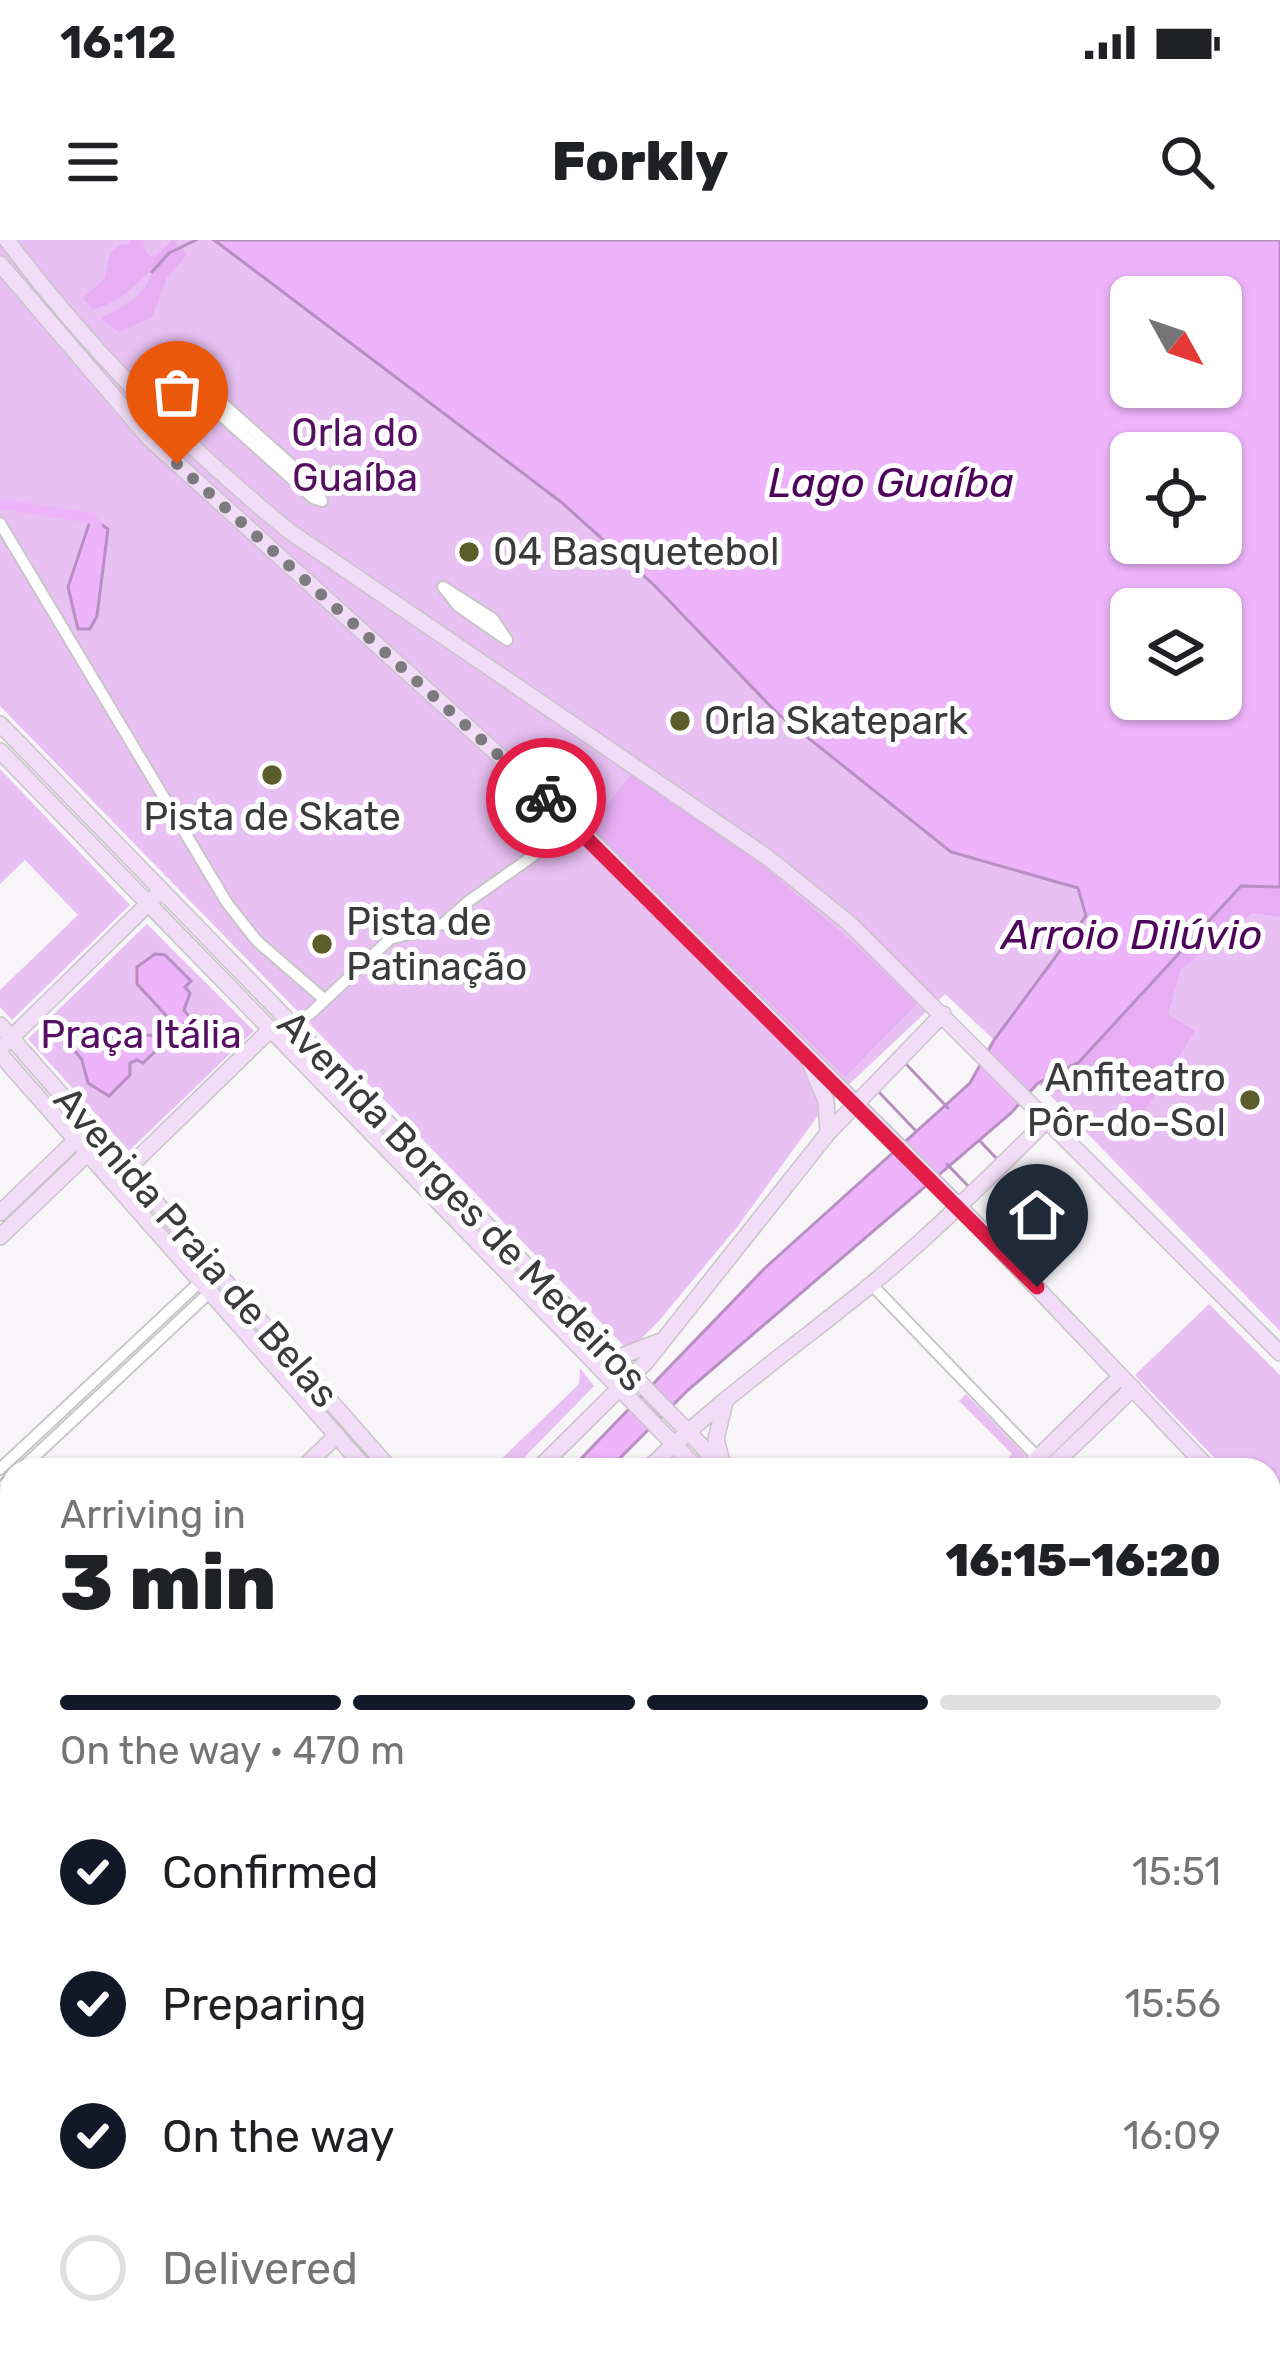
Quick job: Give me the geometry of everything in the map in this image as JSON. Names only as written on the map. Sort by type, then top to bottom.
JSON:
[{"type":"main road","points":[[7,240],[114,367],[214,470],[289,531],[767,857],[849,923],[1280,1353]]},
{"type":"main road","points":[[0,264],[150,439],[578,827],[960,1207],[1199,1458]]},
{"type":"main road","name":"Avenida Borges de Medeiros","points":[[0,724],[162,891],[304,1021],[615,1359],[631,1388]]},
{"type":"main road","name":"Avenida Borges de Medeiros","points":[[0,751],[594,1362],[631,1388],[709,1458]]},
{"type":"main road","points":[[4,1047],[162,891]]},
{"type":"main road","points":[[551,1458],[631,1388],[828,1132],[943,1014]]},
{"type":"main road","name":"Avenida Praia de Belas","points":[[0,1024],[4,1047],[83,1145],[356,1458]]},
{"type":"main road","points":[[114,1181],[271,1029]]},
{"type":"main road","name":"Avenida Praia de Belas","points":[[4,1047],[102,1139],[381,1458]]},
{"type":"main road","points":[[806,1053],[826,1101],[828,1132]]},
{"type":"main road","points":[[656,1458],[675,1432],[725,1401],[960,1207],[1042,1112]]},
{"type":"main road","points":[[0,1213],[83,1145],[102,1139]]},
{"type":"main road","points":[[1,1234],[83,1145]]},
{"type":"main road","points":[[935,1228],[977,1226]]},
{"type":"main road","points":[[594,1362],[664,1340]]},
{"type":"main road","points":[[1054,1458],[1127,1382]]},
{"type":"main road","points":[[721,1458],[716,1439],[725,1401]]},
{"type":"main road","points":[[675,1432],[691,1458]]},
{"type":"main road","points":[[314,1458],[337,1436]]},
{"type":"street","points":[[196,393],[212,394],[305,477],[322,501],[196,393]]},
{"type":"street","points":[[0,523],[226,903],[256,941],[325,1000]]},
{"type":"street","points":[[443,587],[494,619],[507,640],[458,606],[443,587]]},
{"type":"street","points":[[304,1021],[390,938],[443,924],[578,827]]},
{"type":"street","points":[[871,1284],[1037,1458]]},
{"type":"street","points":[[12,1458],[120,1357],[206,1286]]},
{"type":"street","points":[[24,1447],[34,1457],[130,1367],[206,1286]]},
{"type":"street","points":[[120,1357],[130,1367]]},
{"type":"green space","name":"Orla do Guaíba","points":[[0,240],[214,240],[561,502],[951,851],[1078,888],[1086,916],[1078,931],[994,1040],[945,994],[822,1110],[738,1226],[658,1322],[626,1348],[0,706]]},
{"type":"green space","points":[[0,769],[130,905],[12,1020],[0,1007],[0,990],[78,915],[25,860],[0,884]]},
{"type":"green space","points":[[1280,887],[1280,1331],[1038,1083],[1176,960]]},
{"type":"green space","name":"Praça Itália","points":[[147,924],[254,1031],[129,1151],[28,1039]]},
{"type":"green space","points":[[1209,1304],[1280,1375],[1280,1458],[1215,1458],[1135,1375]]},
{"type":"green space","points":[[580,1368],[594,1386],[524,1458],[502,1458],[579,1384]]},
{"type":"green space","points":[[966,1394],[1026,1456],[1008,1458],[1012,1454],[959,1401]]},
{"type":"shaded area","points":[[130,240],[143,240],[153,258],[173,240],[187,254],[167,278],[152,317],[119,332],[100,318],[139,294],[152,271],[102,307],[92,309],[83,298],[105,278],[110,253]]},
{"type":"shaded area","points":[[631,775],[760,863],[917,1004],[845,1077],[589,826]]},
{"type":"shaded area","points":[[1241,886],[1280,887],[1280,917],[1252,913],[1181,969],[1168,1014],[1195,1031],[1127,1139],[1110,1135],[1141,1066],[1079,1071],[1049,1094],[1038,1083],[1079,1062]]},
{"type":"water","name":"Lago Guaíba","points":[[214,240],[1280,240],[1280,887],[1241,886],[1079,1062],[1038,1083],[1011,1113],[688,1390],[620,1458],[582,1458],[765,1268],[970,1083],[994,1040],[1086,916],[1078,888],[951,852],[777,713],[654,585],[561,502]]},
{"type":"water","points":[[91,518],[108,529],[97,616],[90,629],[78,629],[68,587]]},
{"type":"water","points":[[155,954],[165,955],[191,981],[185,987],[190,993],[184,1010],[190,1018],[143,1063],[130,1063],[130,1075],[109,1096],[88,1083],[82,1060],[70,1045],[77,1038],[93,1049],[105,1048],[118,1036],[160,1035],[173,1023],[137,984],[137,967]]},
{"type":"waterway","points":[[152,272],[169,253],[196,240]]},
{"type":"waterway","points":[[0,504],[91,518],[97,525]]},
{"type":"waterway","points":[[905,1063],[948,1108]]},
{"type":"waterway","points":[[877,1090],[916,1131]]},
{"type":"waterway","points":[[980,1141],[998,1160]]},
{"type":"waterway","points":[[947,1164],[970,1188]]},
{"type":"way so far","points":[[177,464],[546,798]]},
{"type":"place","name":"04 Basquetebol","points":[[469,552]]},
{"type":"place","name":"Orla Skatepark","points":[[680,721]]},
{"type":"place","name":"Pista de Skate","points":[[272,775]]},
{"type":"place","name":"Pista de Patinação","points":[[322,944]]},
{"type":"place","name":"Anfiteatro Pôr-do-Sol","points":[[1250,1100]]},
{"type":"route","points":[[546,798],[1037,1287]]},
{"type":"water label","name":"Arroio Dilúvio","points":[[1132,935]]}]
